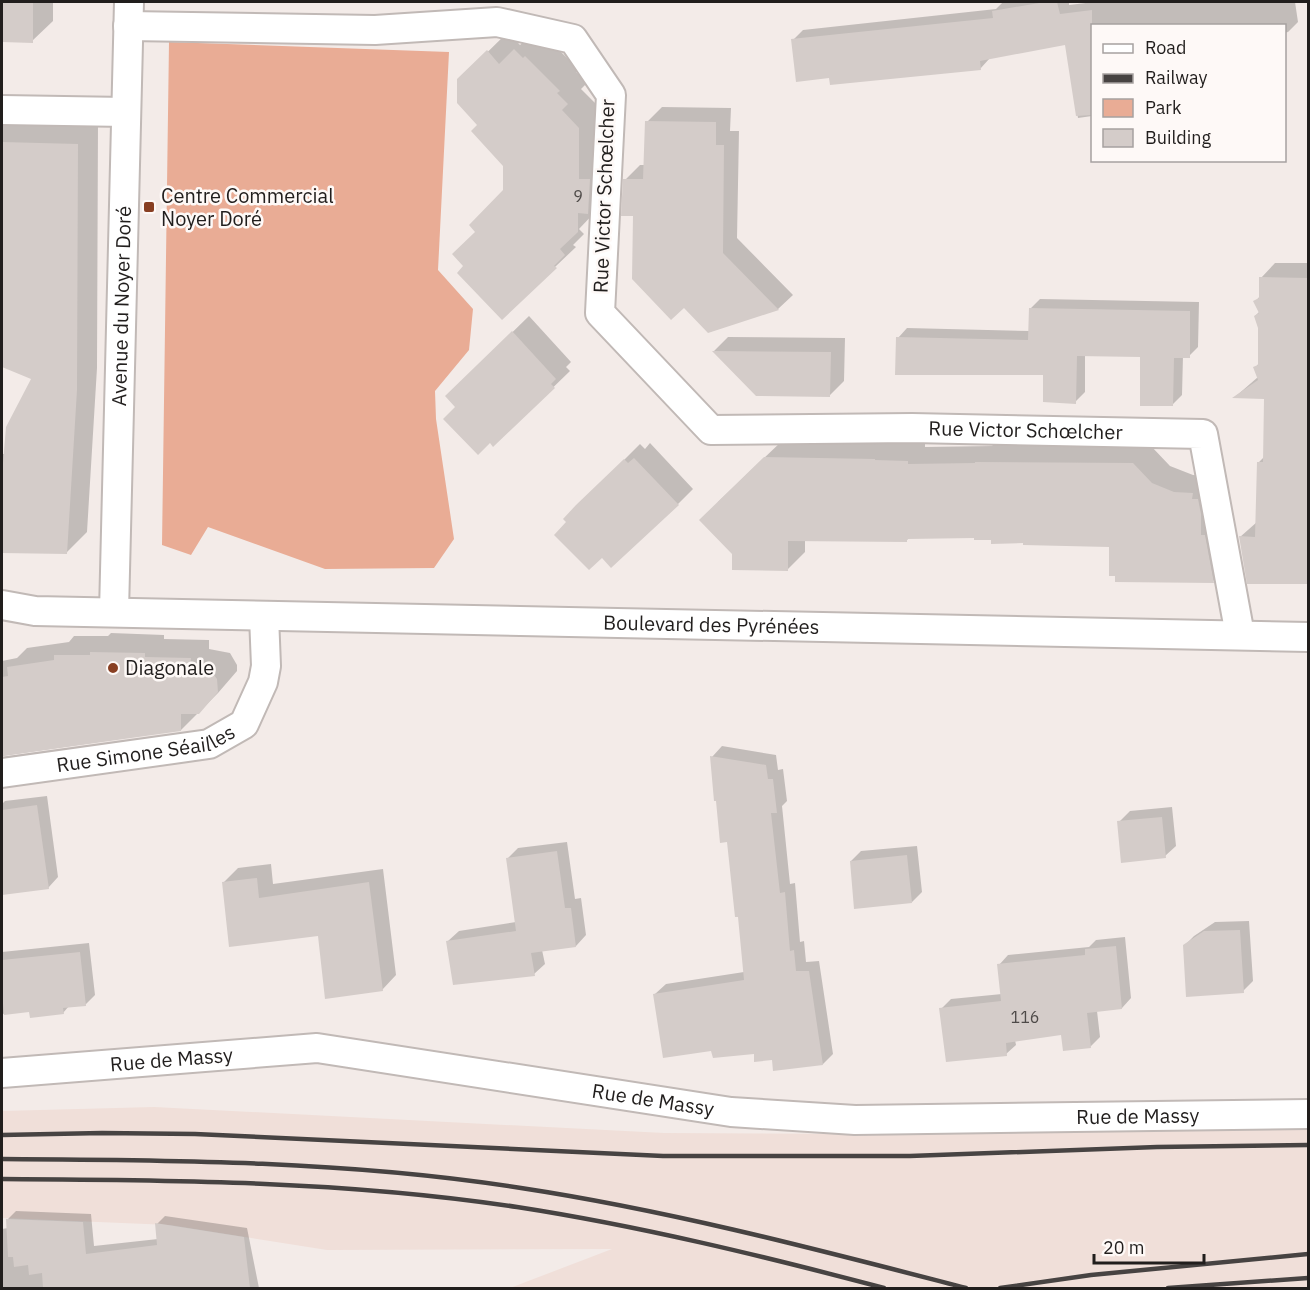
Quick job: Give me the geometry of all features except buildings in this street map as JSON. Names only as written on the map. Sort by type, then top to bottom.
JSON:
[{"type":"street","name":"Avenue du Noyer Doré","points":[[114,612],[128,14]]},
{"type":"street","name":"Rue Victor Schœlcher","points":[[128,14],[375,30],[497,22],[573,39],[611,95],[600,314],[711,430],[912,428],[1203,434],[1240,635]]},
{"type":"street","points":[[2,111],[126,112]]},
{"type":"street","name":"Boulevard des Pyrénées","points":[[2,605],[35,610],[264,616],[1308,637]]},
{"type":"street","name":"Rue Simone Séailles","points":[[2,773],[209,744],[244,724],[263,682],[266,666],[264,616]]},
{"type":"street","name":"Rue de Massy","points":[[2,1073],[317,1048],[731,1112],[855,1120],[1308,1114]]},
{"type":"shaded area","points":[[154,1107],[664,1133],[856,1134],[1308,1121],[1308,1288],[510,1288],[612,1249],[327,1250],[170,1225],[2,1218],[2,1111]]},
{"type":"green space","points":[[169,42],[449,52],[438,270],[473,309],[469,350],[435,391],[436,419],[454,539],[434,568],[325,569],[208,527],[191,555],[162,545]]},
{"type":"railway","points":[[2,1135],[195,1134],[663,1156],[910,1156],[1157,1147],[1308,1145]]},
{"type":"railway","points":[[2,1159],[197,1161],[327,1167],[457,1179],[634,1208],[800,1246],[966,1288]]},
{"type":"railway","points":[[2,1179],[260,1184],[453,1198],[517,1207],[655,1233],[747,1253],[884,1288]]},
{"type":"railway","points":[[1000,1288],[1091,1275],[1308,1254]]},
{"type":"railway","points":[[1168,1288],[1308,1278]]},
{"type":"place","name":"Centre Commercial Noyer Doré","points":[[149,207]]},
{"type":"place","name":"Diagonale","points":[[113,668]]}]
